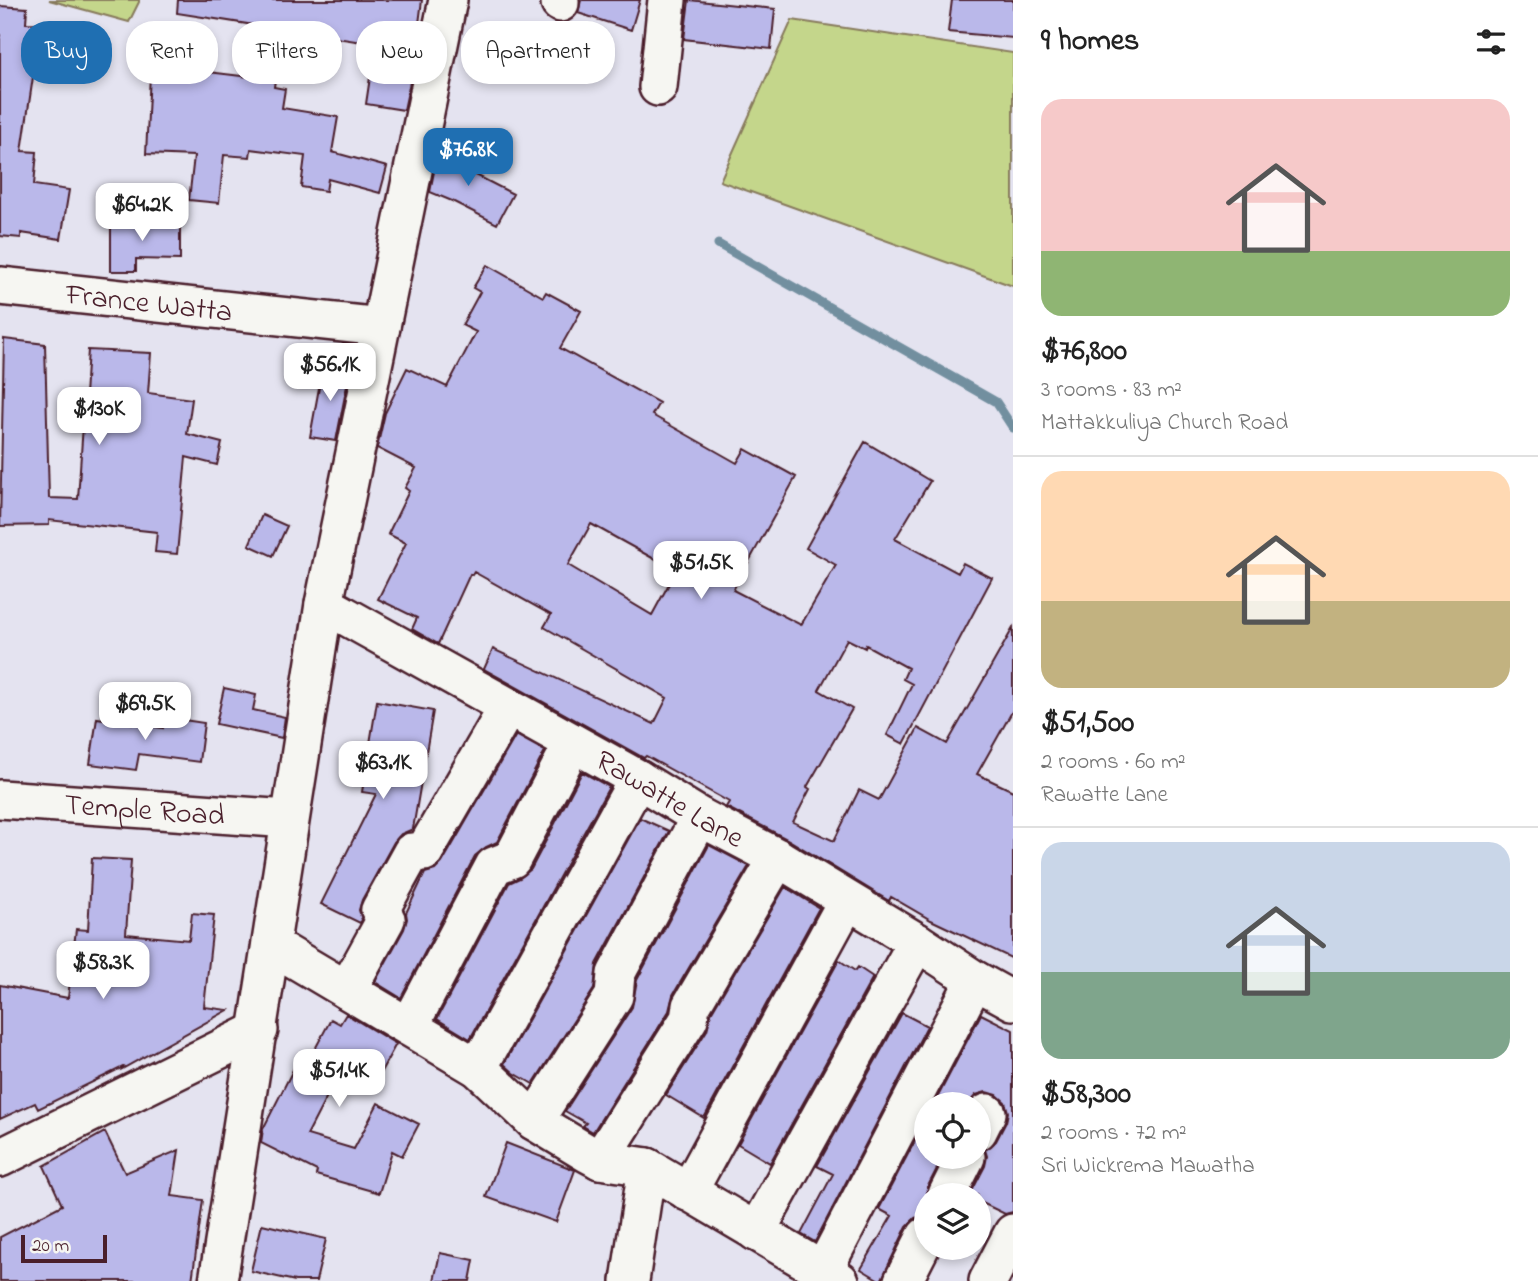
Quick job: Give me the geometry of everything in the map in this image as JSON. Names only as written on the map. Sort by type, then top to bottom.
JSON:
[{"type":"street","points":[[218,1281],[324,604],[449,0]]},
{"type":"street","points":[[657,87],[667,0]]},
{"type":"street","name":"France Watta","points":[[0,286],[381,327]]},
{"type":"street","name":"Rawatte Lane","points":[[324,604],[638,779],[700,817],[778,858],[1013,1001]]},
{"type":"street","points":[[347,990],[386,919],[380,910],[412,852],[424,852],[508,707]]},
{"type":"street","points":[[409,1027],[494,866],[512,859],[573,743]]},
{"type":"street","points":[[478,1068],[638,779]]},
{"type":"street","name":"Temple Road","points":[[0,799],[289,818]]},
{"type":"street","points":[[534,1121],[614,996],[616,974],[700,817]]},
{"type":"street","points":[[600,1160],[689,1019],[691,1006],[778,858]]},
{"type":"street","points":[[688,1192],[847,901]]},
{"type":"street","points":[[756,1232],[918,942]]},
{"type":"street","points":[[271,945],[478,1068],[534,1121],[600,1160],[647,1167],[832,1276],[975,980]]},
{"type":"street","points":[[0,1158],[259,1030]]},
{"type":"street","points":[[630,1281],[647,1167]]},
{"type":"street","points":[[988,1281],[1013,1233]]},
{"type":"street","points":[[903,1281],[914,1259]]},
{"type":"green space","points":[[49,0],[139,0],[130,21]]},
{"type":"green space","points":[[792,20],[1013,53],[1013,286],[720,181]]},
{"type":"building","points":[[178,0],[422,0],[419,21],[356,21],[356,41],[342,39],[342,21],[232,22],[177,13]]},
{"type":"building","points":[[581,0],[640,0],[631,30],[615,25],[615,21],[603,21],[578,13]]},
{"type":"building","points":[[689,0],[775,9],[771,49],[684,39]]},
{"type":"building","points":[[952,0],[1013,0],[1013,38],[948,32]]},
{"type":"building","points":[[0,6],[27,8],[26,21],[21,21],[21,84],[32,84],[22,151],[37,152],[34,185],[69,190],[61,239],[21,233],[21,238],[0,236]]},
{"type":"building","points":[[218,73],[232,75],[232,84],[274,84],[274,87],[285,89],[282,108],[338,117],[332,152],[387,167],[380,193],[328,179],[326,191],[301,187],[305,156],[251,149],[250,157],[224,155],[219,203],[189,200],[194,156],[146,154],[150,84],[218,84]]},
{"type":"building","points":[[369,84],[410,84],[404,110],[366,104]]},
{"type":"building","points":[[438,151],[471,163],[468,171],[513,194],[497,224],[430,192]]},
{"type":"building","points":[[111,219],[136,219],[136,224],[180,225],[180,260],[136,259],[136,271],[111,271]]},
{"type":"building","points":[[487,265],[543,297],[546,292],[581,311],[560,348],[659,403],[652,415],[737,463],[745,449],[796,477],[733,590],[801,625],[836,565],[806,548],[865,442],[930,481],[895,539],[958,573],[963,563],[992,578],[904,744],[887,735],[912,684],[903,679],[908,668],[866,645],[865,648],[847,639],[819,690],[852,709],[807,787],[810,789],[793,822],[834,841],[859,790],[879,800],[918,728],[947,744],[1013,628],[1013,710],[977,774],[1013,791],[1013,959],[931,920],[891,897],[889,901],[789,840],[726,807],[729,802],[484,669],[493,649],[654,724],[667,698],[544,627],[551,615],[474,572],[470,574],[438,644],[412,629],[417,618],[378,599],[406,543],[388,534],[409,491],[405,488],[416,468],[377,448],[385,413],[407,368],[447,387],[476,332],[462,325],[480,292],[473,288]],"holes":[[[591,524],[676,571],[652,615],[568,565]]]},
{"type":"building","points":[[4,339],[45,344],[49,498],[78,499],[88,350],[151,353],[148,393],[192,399],[187,434],[222,443],[217,465],[186,457],[177,554],[155,552],[157,532],[49,520],[49,525],[0,526]]},
{"type":"building","points":[[323,366],[350,370],[336,441],[310,437]]},
{"type":"building","points":[[262,515],[287,526],[273,556],[249,545]]},
{"type":"building","points":[[224,688],[256,695],[253,710],[285,717],[282,738],[216,724]]},
{"type":"building","points":[[377,701],[433,711],[413,829],[401,834],[394,842],[362,900],[359,910],[362,920],[360,923],[321,904],[376,794],[362,792]]},
{"type":"building","points":[[164,717],[204,723],[199,762],[139,754],[136,770],[90,764],[97,718],[163,728]]},
{"type":"building","points":[[516,735],[545,751],[497,842],[475,856],[401,998],[375,982],[404,929],[406,913],[425,873],[435,870],[442,863]]},
{"type":"building","points":[[582,772],[609,787],[470,1039],[437,1019],[509,883],[531,869]]},
{"type":"building","points":[[640,818],[669,831],[597,964],[594,989],[533,1084],[504,1064]]},
{"type":"building","points":[[709,845],[749,866],[673,995],[669,1011],[593,1132],[583,1126],[586,1123],[565,1111],[632,1007],[637,980]]},
{"type":"building","points":[[92,858],[131,860],[126,934],[189,940],[192,913],[214,915],[204,1007],[228,1010],[122,1069],[123,1067],[38,1109],[35,1103],[0,1119],[0,985],[68,998],[76,929],[88,930]]},
{"type":"building","points":[[785,887],[819,908],[704,1118],[666,1095],[707,1030],[711,1013]]},
{"type":"building","points":[[839,960],[855,971],[858,967],[873,977],[770,1163],[738,1144]]},
{"type":"building","points":[[902,1013],[927,1026],[815,1242],[801,1234],[833,1174],[817,1166]]},
{"type":"building","points":[[346,1014],[396,1044],[373,1086],[341,1069],[307,1135],[354,1149],[378,1103],[419,1124],[402,1156],[392,1151],[379,1193],[316,1175],[317,1171],[261,1143],[263,1129],[297,1062],[306,1066],[331,1019],[340,1024]]},
{"type":"building","points":[[981,1014],[1013,1030],[1013,1212],[1005,1214],[991,1207],[991,1183],[976,1183],[983,1169],[991,1169],[991,1145],[1006,1122],[1008,1112],[1005,1102],[991,1092],[940,1092]]},
{"type":"building","points":[[105,1132],[125,1173],[179,1150],[172,1196],[203,1200],[192,1281],[0,1281],[0,1237],[62,1205],[44,1166]]},
{"type":"building","points":[[506,1143],[575,1170],[556,1222],[486,1197]]},
{"type":"building","points":[[914,1143],[914,1169],[937,1169],[930,1183],[914,1183],[914,1219],[907,1226],[881,1281],[861,1269],[892,1216],[879,1209]]},
{"type":"building","points":[[262,1224],[326,1239],[316,1281],[295,1281],[251,1271]]},
{"type":"building","points":[[440,1253],[474,1260],[470,1281],[434,1281]]},
{"type":"waterway","points":[[718,244],[996,402],[1013,428]]}]
